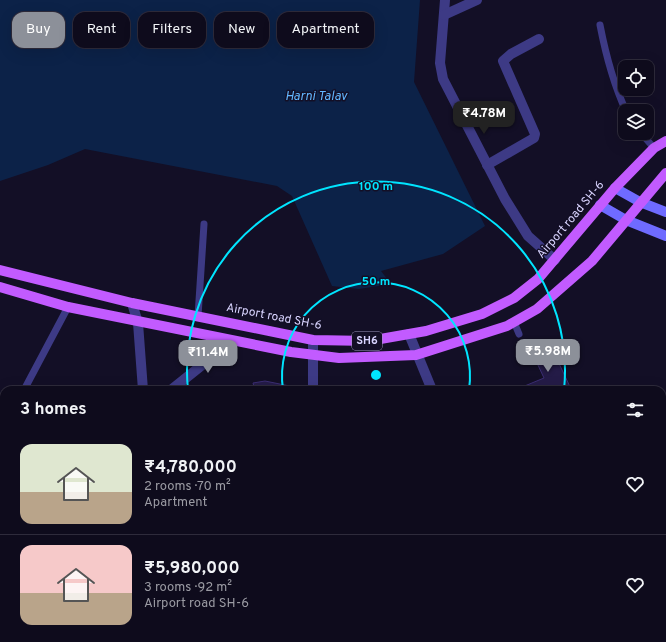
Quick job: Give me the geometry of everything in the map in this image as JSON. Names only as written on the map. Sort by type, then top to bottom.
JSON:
[{"type":"main road","name":"Airport road SH-6","points":[[0,270],[132,303],[313,340],[369,341],[426,331],[482,314],[514,298],[538,279],[615,188],[654,148],[666,141]]},
{"type":"main road","name":"SH6","points":[[0,287],[68,307],[138,323],[314,355],[339,358],[416,355],[507,326],[537,309],[592,261],[640,202],[666,173]]},
{"type":"street","points":[[445,0],[440,72],[505,199],[528,236],[555,260]]},
{"type":"street","points":[[444,15],[477,0]]},
{"type":"street","points":[[487,165],[534,138],[535,134],[503,61],[511,54],[539,38]]},
{"type":"street","points":[[615,188],[640,202],[666,212]]},
{"type":"street","points":[[600,206],[626,220],[666,236]]},
{"type":"street","points":[[132,303],[138,323],[143,386]]},
{"type":"street","points":[[409,334],[416,355],[430,386]]},
{"type":"street","points":[[313,340],[313,386]]},
{"type":"street","points":[[176,386],[232,341]]},
{"type":"lane","points":[[600,25],[614,86],[623,104]]},
{"type":"lane","points":[[647,140],[654,148]]},
{"type":"lane","points":[[198,316],[204,224]]},
{"type":"lane","points":[[26,386],[68,307]]},
{"type":"lane","points":[[514,322],[519,334]]},
{"type":"water","name":"Harni Talav","points":[[0,0],[420,0],[414,82],[485,226],[443,254],[381,271],[391,284],[359,289],[332,286],[292,196],[277,186],[85,149],[48,165],[0,181]]},
{"type":"building","points":[[541,344],[547,359],[555,355],[570,386],[525,386],[544,378],[530,348]]},
{"type":"building","points":[[265,381],[289,386],[254,386],[253,383]]}]
